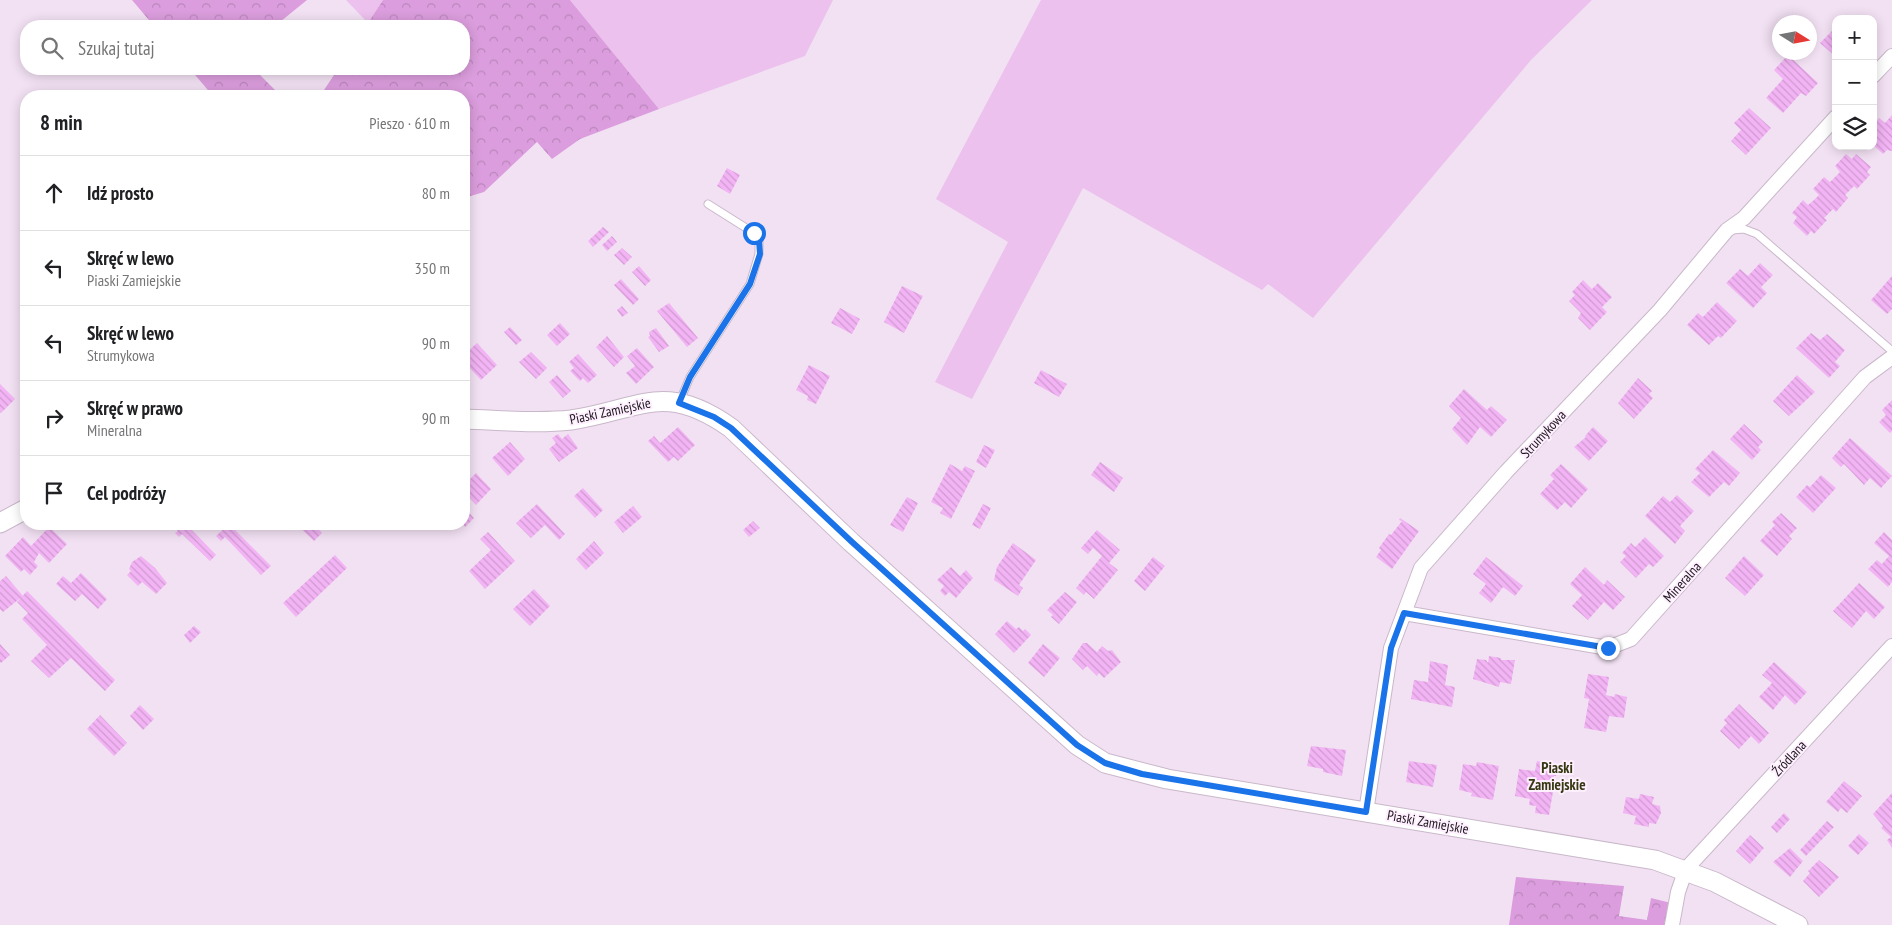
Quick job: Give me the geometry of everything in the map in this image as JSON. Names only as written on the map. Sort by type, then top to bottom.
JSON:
[{"type":"street","points":[[1877,72],[1892,56]]},
{"type":"street","name":"Strumykowa","points":[[1366,812],[1391,648],[1422,568],[1506,472],[1660,310],[1727,230],[1744,218],[1832,121]]},
{"type":"street","name":"Mineralna","points":[[1404,613],[1608,648],[1631,639],[1865,377],[1892,357]]},
{"type":"street","name":"Piaski Zamiejskie","points":[[470,419],[556,421],[590,416],[641,402],[662,401],[679,403],[714,417],[731,428],[859,548],[1096,760],[1142,774],[1655,860],[1686,869],[1715,882],[1798,925]]},
{"type":"street","points":[[0,523],[20,512]]},
{"type":"street","name":"Źródlana","points":[[1686,869],[1892,646]]},
{"type":"street","points":[[1672,925],[1678,892],[1686,869]]},
{"type":"lane","points":[[679,403],[690,377],[750,284],[760,254],[759,240],[754,233],[708,204]]},
{"type":"lane","points":[[1727,230],[1744,229],[1757,234],[1892,351]]},
{"type":"shaded area","points":[[346,0],[383,0],[370,20],[365,20]]},
{"type":"shaded area","points":[[570,0],[833,0],[805,56],[659,109]]},
{"type":"shaded area","points":[[1041,0],[1592,0],[1531,60],[1313,318],[1268,284],[1262,290],[1083,188],[972,399],[935,382],[1008,242],[936,199]]},
{"type":"green space","points":[[132,0],[307,0],[282,20],[149,20]]},
{"type":"green space","points":[[383,0],[570,0],[659,109],[580,139],[552,159],[537,142],[484,192],[470,196],[470,90],[324,90],[334,75],[470,75],[470,20],[370,20]]},
{"type":"green space","points":[[195,75],[260,75],[275,90],[208,90]]},
{"type":"green space","points":[[1516,877],[1624,886],[1619,916],[1647,920],[1651,898],[1671,903],[1667,925],[1509,925]]},
{"type":"building","points":[[1832,31],[1832,54],[1820,43]]},
{"type":"building","points":[[1783,60],[1793,60],[1818,83],[1806,96],[1801,93],[1783,113],[1766,98],[1783,79],[1774,70]]},
{"type":"building","points":[[1749,108],[1771,128],[1746,155],[1731,141],[1741,130],[1734,123]]},
{"type":"building","points":[[1892,115],[1892,151],[1887,150],[1883,154],[1877,149],[1877,120],[1879,118],[1885,123]]},
{"type":"building","points":[[1846,154],[1852,159],[1856,154],[1871,167],[1867,172],[1870,175],[1857,189],[1854,186],[1845,195],[1848,198],[1836,212],[1833,209],[1824,218],[1827,220],[1814,234],[1811,231],[1807,236],[1793,223],[1797,217],[1792,213],[1803,200],[1808,205],[1819,195],[1813,189],[1824,177],[1830,182],[1840,172],[1835,166]]},
{"type":"building","points":[[727,168],[740,175],[730,194],[717,186]]},
{"type":"building","points":[[603,227],[609,232],[593,247],[588,241]]},
{"type":"building","points":[[612,236],[617,242],[607,251],[602,245]]},
{"type":"building","points":[[622,248],[632,257],[624,265],[614,255]]},
{"type":"building","points":[[1760,263],[1773,275],[1761,287],[1767,293],[1753,308],[1726,283],[1740,269],[1748,276]]},
{"type":"building","points":[[639,266],[651,280],[645,286],[632,272]]},
{"type":"building","points":[[1892,276],[1892,309],[1887,314],[1871,300]]},
{"type":"building","points":[[621,279],[639,299],[633,305],[614,285]]},
{"type":"building","points":[[1583,280],[1592,289],[1598,283],[1612,297],[1602,307],[1607,312],[1590,330],[1578,318],[1581,313],[1569,301],[1575,295],[1572,292]]},
{"type":"building","points":[[902,286],[923,296],[904,333],[884,322]]},
{"type":"building","points":[[1717,302],[1737,321],[1721,338],[1718,336],[1709,345],[1687,325],[1698,313],[1703,317]]},
{"type":"building","points":[[669,303],[698,338],[687,347],[657,311]]},
{"type":"building","points":[[622,306],[628,313],[622,317],[617,310]]},
{"type":"building","points":[[840,308],[860,319],[852,334],[831,323]]},
{"type":"building","points":[[560,323],[570,334],[557,346],[547,335]]},
{"type":"building","points":[[510,327],[522,340],[516,345],[504,332]]},
{"type":"building","points":[[656,328],[669,346],[659,352],[648,337],[650,336],[649,332]]},
{"type":"building","points":[[1811,333],[1820,340],[1827,334],[1845,350],[1835,362],[1840,366],[1829,378],[1796,348]]},
{"type":"building","points":[[607,336],[624,357],[614,367],[596,347]]},
{"type":"building","points":[[477,343],[497,365],[481,380],[470,368],[470,349]]},
{"type":"building","points":[[637,348],[654,367],[636,384],[626,373],[635,366],[627,356]]},
{"type":"building","points":[[531,352],[547,368],[536,379],[519,362]]},
{"type":"building","points":[[578,354],[597,375],[588,383],[583,378],[580,381],[570,371],[574,368],[569,362]]},
{"type":"building","points":[[809,365],[830,376],[816,404],[807,400],[808,396],[796,390]]},
{"type":"building","points":[[1041,370],[1067,384],[1059,397],[1034,383]]},
{"type":"building","points":[[557,375],[571,391],[563,398],[549,382]]},
{"type":"building","points":[[1797,375],[1815,392],[1789,416],[1773,401]]},
{"type":"building","points":[[1638,378],[1652,391],[1649,394],[1653,398],[1634,419],[1618,403]]},
{"type":"building","points":[[0,384],[15,399],[1,413],[0,412]]},
{"type":"building","points":[[1464,389],[1487,410],[1491,406],[1507,420],[1491,437],[1480,427],[1467,445],[1452,429],[1461,418],[1449,406]]},
{"type":"building","points":[[1892,400],[1892,431],[1890,433],[1879,422],[1886,415],[1882,410]]},
{"type":"building","points":[[1744,424],[1763,442],[1758,447],[1761,450],[1752,460],[1730,439]]},
{"type":"building","points":[[678,427],[695,445],[678,461],[674,457],[668,462],[648,441],[654,436],[660,443]]},
{"type":"building","points":[[1593,427],[1608,441],[1589,461],[1574,447],[1586,437]]},
{"type":"building","points":[[558,434],[562,439],[568,434],[578,448],[559,462],[549,449],[556,443],[552,438]]},
{"type":"building","points":[[1850,438],[1892,476],[1881,488],[1870,478],[1864,485],[1844,464],[1841,467],[1832,458]]},
{"type":"building","points":[[510,442],[525,459],[508,476],[492,458]]},
{"type":"building","points":[[984,445],[995,450],[986,468],[976,462]]},
{"type":"building","points":[[1713,450],[1740,473],[1729,486],[1724,482],[1709,497],[1691,482],[1700,473],[1695,469]]},
{"type":"building","points":[[1100,462],[1123,478],[1114,492],[1091,475]]},
{"type":"building","points":[[950,464],[962,471],[965,466],[975,471],[951,519],[940,513],[943,508],[931,502]]},
{"type":"building","points":[[1561,464],[1588,489],[1571,508],[1565,502],[1557,510],[1540,494],[1554,479],[1550,475]]},
{"type":"building","points":[[476,473],[491,489],[476,505],[470,498],[470,479]]},
{"type":"building","points":[[1821,475],[1836,488],[1813,513],[1796,497],[1807,485],[1810,487]]},
{"type":"building","points":[[583,488],[603,510],[595,518],[574,496]]},
{"type":"building","points":[[1677,495],[1694,511],[1680,526],[1685,531],[1675,544],[1645,516],[1663,496],[1670,502]]},
{"type":"building","points":[[907,497],[918,503],[903,532],[890,525]]},
{"type":"building","points":[[537,504],[565,534],[559,540],[545,525],[531,538],[516,523]]},
{"type":"building","points":[[983,504],[991,508],[980,529],[972,525]]},
{"type":"building","points":[[633,506],[642,517],[623,533],[614,522]]},
{"type":"building","points":[[1781,513],[1797,528],[1789,536],[1792,539],[1777,556],[1760,541],[1775,525],[1772,522]]},
{"type":"building","points":[[470,514],[474,518],[470,522]]},
{"type":"building","points":[[1400,518],[1419,531],[1392,569],[1376,557],[1381,550],[1379,548],[1389,534],[1391,535],[1402,521],[1399,520]]},
{"type":"building","points":[[753,521],[760,528],[749,537],[743,530]]},
{"type":"building","points":[[46,530],[52,530],[67,544],[49,563],[39,553],[34,562],[38,566],[30,575],[24,569],[21,572],[5,556],[23,537],[31,546]]},
{"type":"building","points":[[192,530],[216,555],[210,561],[182,534],[179,537],[175,533]]},
{"type":"building","points":[[222,530],[235,530],[271,566],[261,575],[225,537],[221,541],[216,536]]},
{"type":"building","points":[[302,530],[319,530],[322,533],[314,541]]},
{"type":"building","points":[[1097,530],[1120,550],[1109,563],[1118,570],[1094,599],[1086,592],[1084,595],[1076,588],[1102,556],[1093,548],[1088,554],[1081,548]]},
{"type":"building","points":[[488,532],[515,561],[485,589],[469,571],[491,550],[480,539]]},
{"type":"building","points":[[1884,532],[1892,540],[1892,582],[1888,587],[1868,569],[1877,560],[1882,564],[1889,556],[1874,543]]},
{"type":"building","points":[[1645,537],[1664,556],[1653,567],[1649,564],[1636,578],[1620,562],[1626,556],[1622,553],[1631,543],[1635,547]]},
{"type":"building","points":[[594,541],[604,553],[586,570],[576,559]]},
{"type":"building","points":[[1013,543],[1036,560],[1019,585],[1023,588],[1018,596],[994,580],[997,567]]},
{"type":"building","points":[[335,555],[347,568],[296,617],[283,603]]},
{"type":"building","points":[[141,556],[155,568],[167,583],[156,594],[142,582],[138,586],[127,575],[131,571],[129,569],[132,562]]},
{"type":"building","points":[[1744,556],[1764,575],[1745,596],[1725,578]]},
{"type":"building","points":[[1153,557],[1165,566],[1145,591],[1134,581]]},
{"type":"building","points":[[1486,557],[1523,586],[1515,596],[1503,587],[1491,603],[1479,593],[1486,584],[1473,574]]},
{"type":"building","points":[[951,567],[960,576],[966,570],[973,578],[956,598],[949,592],[945,596],[940,591],[944,586],[937,580]]},
{"type":"building","points":[[1585,567],[1604,585],[1607,580],[1625,597],[1613,610],[1604,602],[1588,620],[1572,606],[1582,595],[1570,584]]},
{"type":"building","points":[[81,573],[107,599],[98,609],[82,594],[75,601],[56,584],[63,576],[71,583]]},
{"type":"building","points":[[6,576],[23,596],[3,612],[0,609],[0,581]]},
{"type":"building","points":[[1859,583],[1885,607],[1874,619],[1866,611],[1852,628],[1833,611]]},
{"type":"building","points":[[534,589],[550,606],[530,626],[513,609]]},
{"type":"building","points":[[27,591],[115,680],[105,691],[71,658],[49,678],[31,661],[47,645],[22,619],[28,613],[17,602]]},
{"type":"building","points":[[1065,592],[1077,602],[1059,624],[1051,617],[1053,615],[1047,610]]},
{"type":"building","points":[[1007,621],[1016,629],[1019,627],[1023,631],[1025,629],[1031,635],[1014,653],[995,634]]},
{"type":"building","points":[[194,626],[201,632],[190,643],[184,635]]},
{"type":"building","points":[[1083,643],[1087,643],[1097,652],[1102,646],[1108,651],[1112,650],[1121,662],[1104,678],[1099,673],[1097,676],[1087,666],[1083,670],[1072,659]]},
{"type":"building","points":[[0,644],[10,655],[1,663],[0,662]]},
{"type":"building","points":[[1043,644],[1060,658],[1044,677],[1028,663]]},
{"type":"building","points":[[1489,656],[1501,658],[1501,660],[1515,660],[1511,684],[1500,682],[1499,687],[1473,679],[1477,659],[1486,660],[1488,663]]},
{"type":"building","points":[[1430,661],[1448,665],[1445,685],[1455,687],[1452,707],[1411,699],[1414,680],[1428,682]]},
{"type":"building","points":[[1774,662],[1807,692],[1795,705],[1785,695],[1773,710],[1759,697],[1772,683],[1762,675]]},
{"type":"building","points":[[1588,674],[1609,677],[1606,695],[1614,697],[1615,694],[1627,697],[1624,718],[1609,716],[1606,732],[1584,728],[1589,699],[1584,698]]},
{"type":"building","points":[[1739,704],[1769,733],[1759,744],[1751,736],[1739,749],[1720,731],[1727,723],[1724,720]]},
{"type":"building","points":[[140,705],[154,719],[143,730],[130,716]]},
{"type":"building","points":[[100,715],[127,743],[114,756],[87,729]]},
{"type":"building","points":[[1311,746],[1346,750],[1342,776],[1323,772],[1323,769],[1307,766]]},
{"type":"building","points":[[1409,761],[1437,765],[1433,787],[1406,782]]},
{"type":"building","points":[[1537,761],[1558,765],[1552,785],[1554,786],[1549,815],[1535,813],[1536,806],[1529,805],[1530,799],[1515,796],[1519,769],[1535,771]]},
{"type":"building","points":[[1477,762],[1499,766],[1493,800],[1471,796],[1472,793],[1459,790],[1463,764],[1476,766]]},
{"type":"building","points":[[1844,781],[1862,796],[1847,813],[1841,808],[1838,812],[1826,802]]},
{"type":"building","points":[[1892,793],[1892,848],[1887,840],[1891,837],[1881,828],[1883,826],[1873,814]]},
{"type":"building","points":[[1640,794],[1654,797],[1652,804],[1660,806],[1661,813],[1656,824],[1649,823],[1649,827],[1634,824],[1636,816],[1623,813],[1626,797],[1639,799]]},
{"type":"building","points":[[1784,813],[1790,819],[1777,833],[1771,827]]},
{"type":"building","points":[[1827,821],[1834,827],[1806,856],[1800,850]]},
{"type":"building","points":[[1859,834],[1869,843],[1858,855],[1848,846]]},
{"type":"building","points":[[1750,835],[1764,848],[1750,864],[1736,851]]},
{"type":"building","points":[[1790,848],[1803,861],[1790,877],[1773,862]]},
{"type":"building","points":[[1819,860],[1839,877],[1819,897],[1803,881],[1810,873],[1808,871]]},
{"type":"district","name":"Piaski Zamiejskie","points":[[1557,776]]},
{"type":"route","points":[[754,233],[759,240],[760,254],[750,284],[690,377],[679,403],[694,407],[731,428],[852,542],[1096,760],[1116,768],[1167,779],[1366,812],[1391,648],[1404,613],[1608,648]]}]
